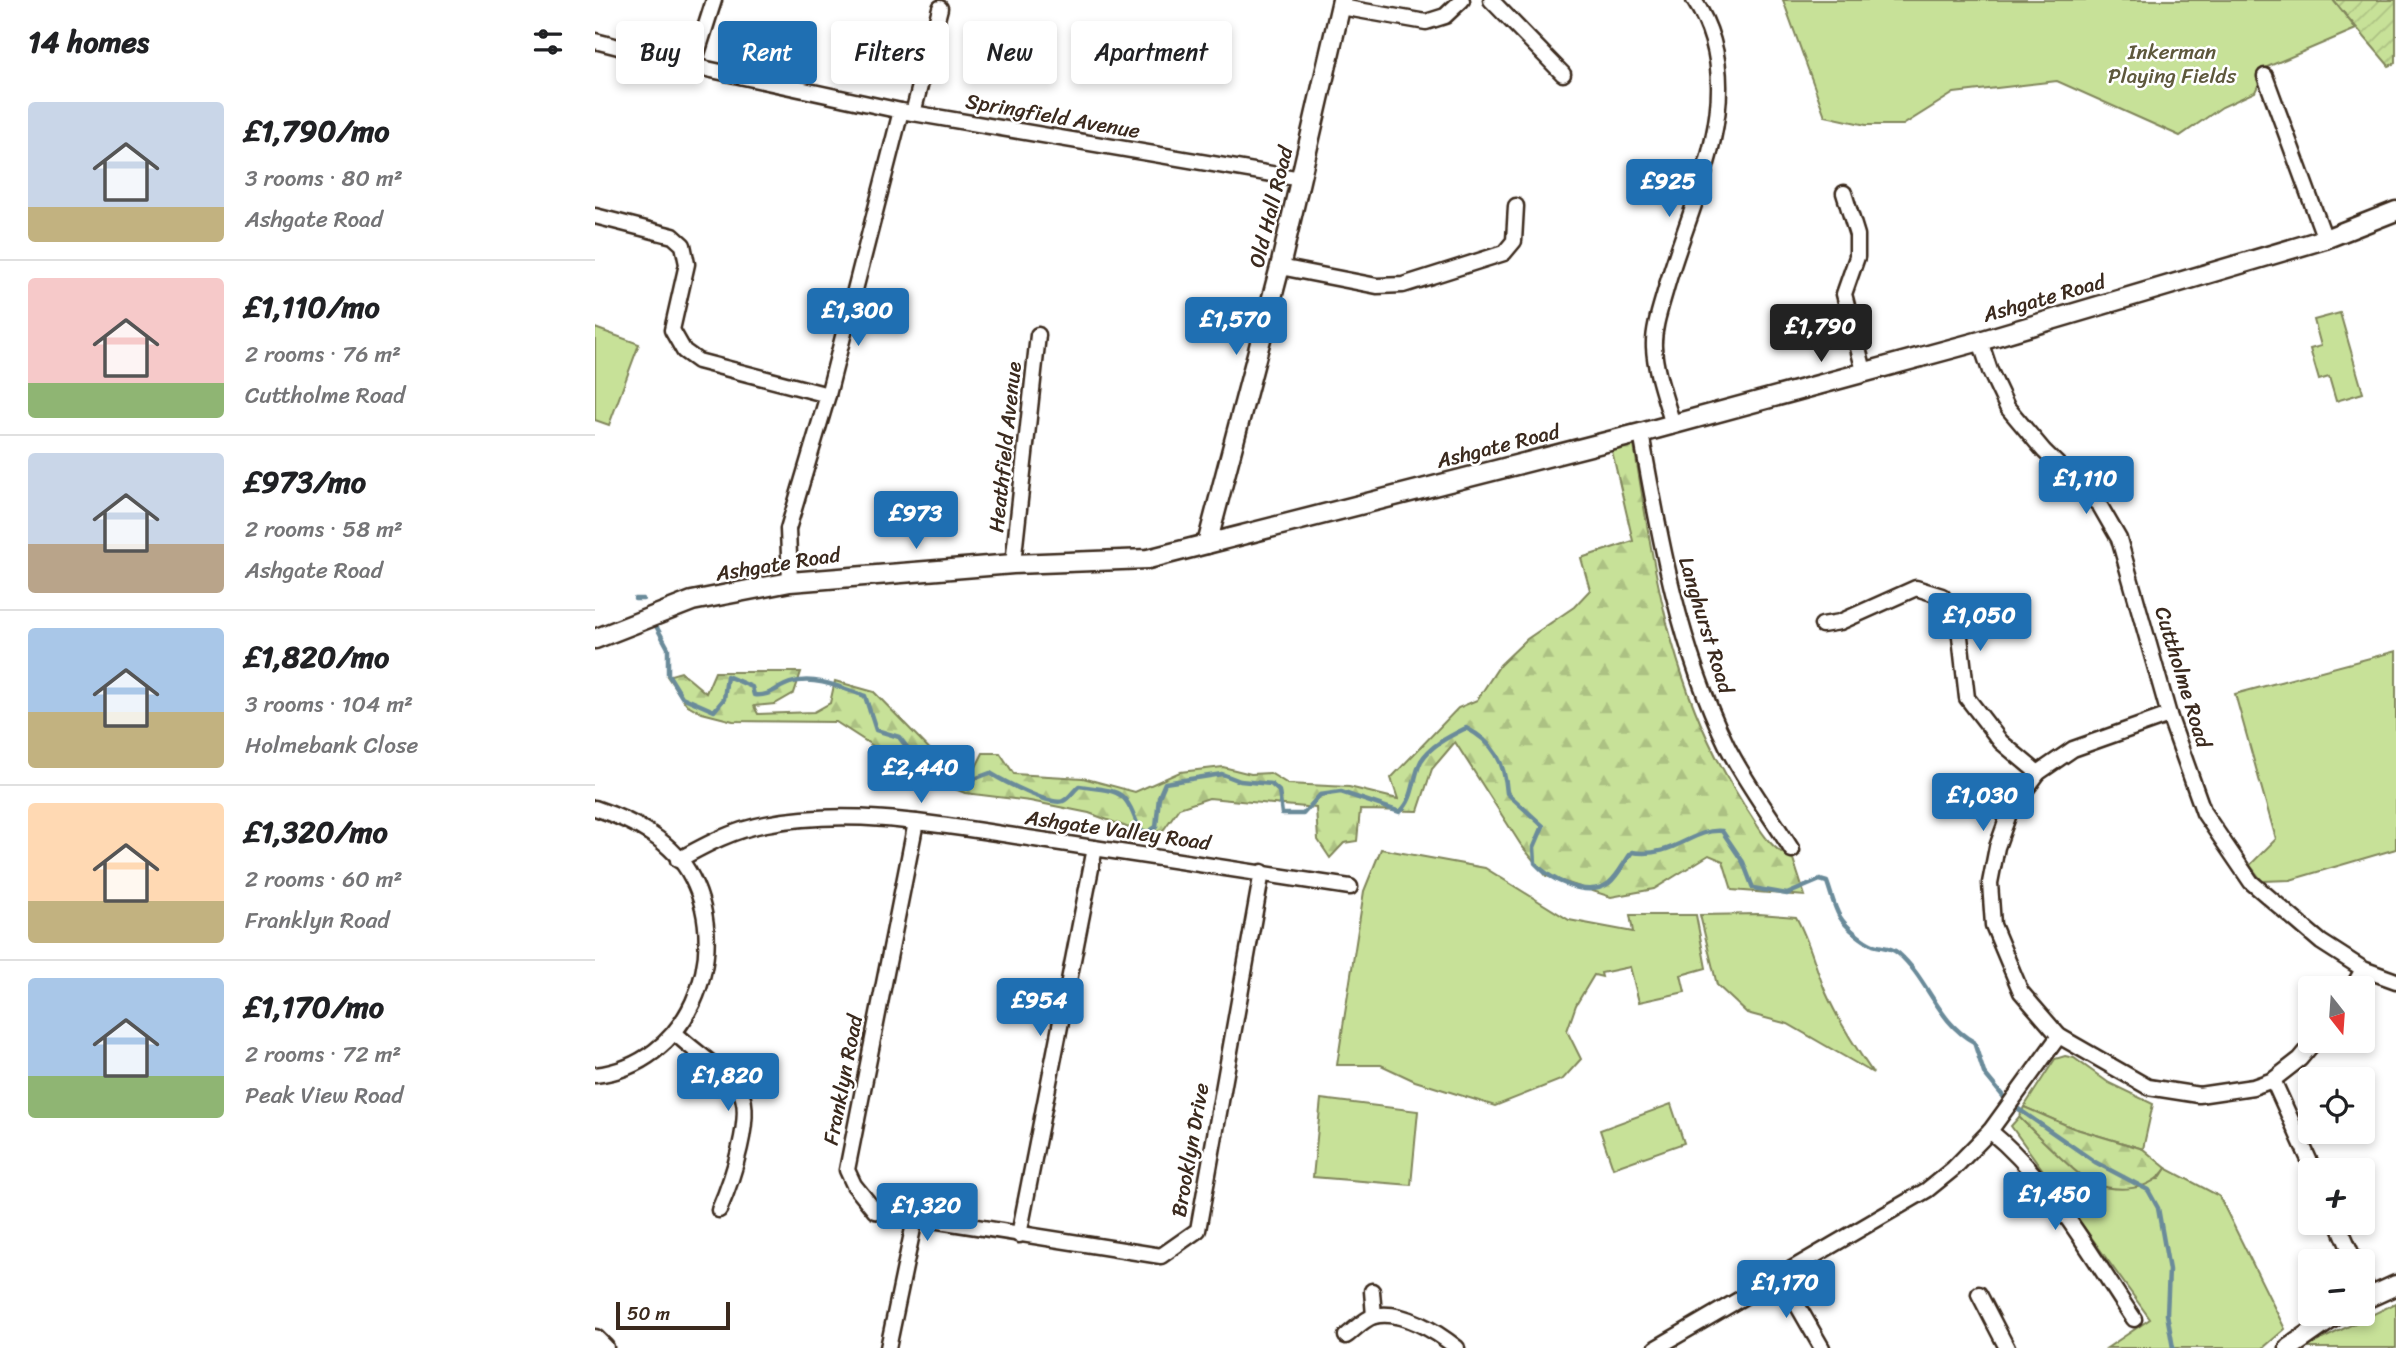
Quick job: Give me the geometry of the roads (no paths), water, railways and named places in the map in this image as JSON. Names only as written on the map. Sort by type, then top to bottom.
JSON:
[{"type":"street","points":[[704,31],[714,0]]},
{"type":"street","points":[[1341,4],[1426,22],[1445,16],[1462,0]]},
{"type":"street","points":[[1491,0],[1563,74]]},
{"type":"street","points":[[1673,425],[1654,346],[1660,311],[1680,239],[1713,145],[1721,91],[1715,48],[1694,0]]},
{"type":"street","name":"Old Hall Road","points":[[1207,544],[1280,267],[1341,4]]},
{"type":"street","points":[[790,582],[788,529],[907,112],[940,8]]},
{"type":"street","name":"Springfield Avenue","points":[[595,41],[616,46]]},
{"type":"street","name":"Springfield Avenue","points":[[704,68],[907,112],[1301,179]]},
{"type":"street","points":[[2265,76],[2325,239]]},
{"type":"street","points":[[1844,193],[1857,235],[1857,257],[1844,294],[1864,372]]},
{"type":"street","points":[[1280,267],[1377,286],[1403,285],[1504,253],[1514,241],[1516,206]]},
{"type":"street","name":"Ashgate Road","points":[[595,639],[692,601],[790,582],[1013,564],[1149,559],[1673,425],[1980,341],[2325,239],[2396,211]]},
{"type":"street","points":[[595,216],[673,236],[683,245],[687,264],[672,330],[684,351],[698,361],[828,395]]},
{"type":"street","name":"Heathfield Avenue","points":[[1013,564],[1038,335]]},
{"type":"street","name":"Cuttholme Road","points":[[1980,341],[2007,407],[2044,451],[2100,506],[2119,539],[2169,715],[2204,813],[2251,881],[2321,942],[2363,969],[2396,981]]},
{"type":"street","name":"Langhurst Road","points":[[1641,433],[1661,546],[1693,666],[1728,749],[1792,850]]},
{"type":"street","points":[[1822,625],[1840,622],[1916,588],[1943,596],[1958,619],[1967,698],[2001,742],[2038,773]]},
{"type":"street","points":[[2169,715],[2073,749],[2038,773],[2010,811],[1997,848],[1990,883],[1993,925],[2021,992],[2059,1036],[2148,1087],[2199,1095],[2253,1087],[2273,1080],[2304,1054]]},
{"type":"street","points":[[595,808],[643,826],[691,876],[700,896],[705,924],[706,966],[696,998],[675,1034],[657,1049],[635,1061],[606,1074],[595,1075]]},
{"type":"street","name":"Ashgate Valley Road","points":[[678,860],[720,837],[768,823],[839,816],[916,822],[1350,887]]},
{"type":"street","name":"Franklyn Road","points":[[915,1219],[875,1210],[854,1185],[847,1170],[916,822]]},
{"type":"street","points":[[1019,1234],[1095,848]]},
{"type":"street","name":"Brooklyn Drive","points":[[915,1219],[1161,1256],[1198,1230],[1262,872]]},
{"type":"street","points":[[2359,976],[2363,969]]},
{"type":"street","points":[[675,1034],[740,1090],[746,1110],[729,1188],[719,1210]]},
{"type":"street","points":[[1656,1348],[1927,1190],[1953,1169],[1990,1130],[2059,1036]]},
{"type":"street","points":[[2273,1080],[2308,1158]]},
{"type":"street","points":[[1990,1130],[2013,1149],[2043,1184],[2134,1319]]},
{"type":"street","points":[[888,1348],[915,1219]]},
{"type":"street","points":[[1780,1275],[1822,1348]]},
{"type":"street","points":[[2375,1289],[2396,1285]]},
{"type":"street","points":[[1372,1291],[1374,1316]]},
{"type":"street","points":[[1979,1294],[2007,1348]]},
{"type":"street","points":[[1346,1336],[1374,1316],[1405,1319],[1457,1348]]},
{"type":"street","points":[[2289,1348],[2321,1326]]},
{"type":"street","points":[[595,1339],[604,1348]]},
{"type":"waterway","points":[[635,599],[643,599]]},
{"type":"waterway","points":[[656,626],[668,648],[668,674],[682,697],[714,711],[724,699],[727,676],[752,687],[754,695],[768,693],[799,681],[828,684],[865,696],[876,730],[899,737],[924,769],[963,783],[990,773],[1027,792],[1057,802],[1065,800],[1079,786],[1114,792],[1126,800],[1140,831],[1148,832],[1156,827],[1159,797],[1165,783],[1222,774],[1240,781],[1271,784],[1279,791],[1282,814],[1303,814],[1320,795],[1341,792],[1400,812],[1408,801],[1425,755],[1466,728],[1491,747],[1501,763],[1507,793],[1543,826],[1534,847],[1535,863],[1559,881],[1580,888],[1600,887],[1612,880],[1632,852],[1659,851],[1701,834],[1722,831],[1743,862],[1753,888],[1787,894],[1820,880],[1827,882],[1843,921],[1864,940],[1895,951],[1909,964],[1951,1023],[1961,1034],[1974,1042],[1984,1073],[2007,1101],[2095,1162],[2148,1190],[2158,1208],[2169,1270],[2167,1314],[2173,1348]]},
{"type":"park label","name":"Inkerman Playing Fields","points":[[2172,64]]}]
